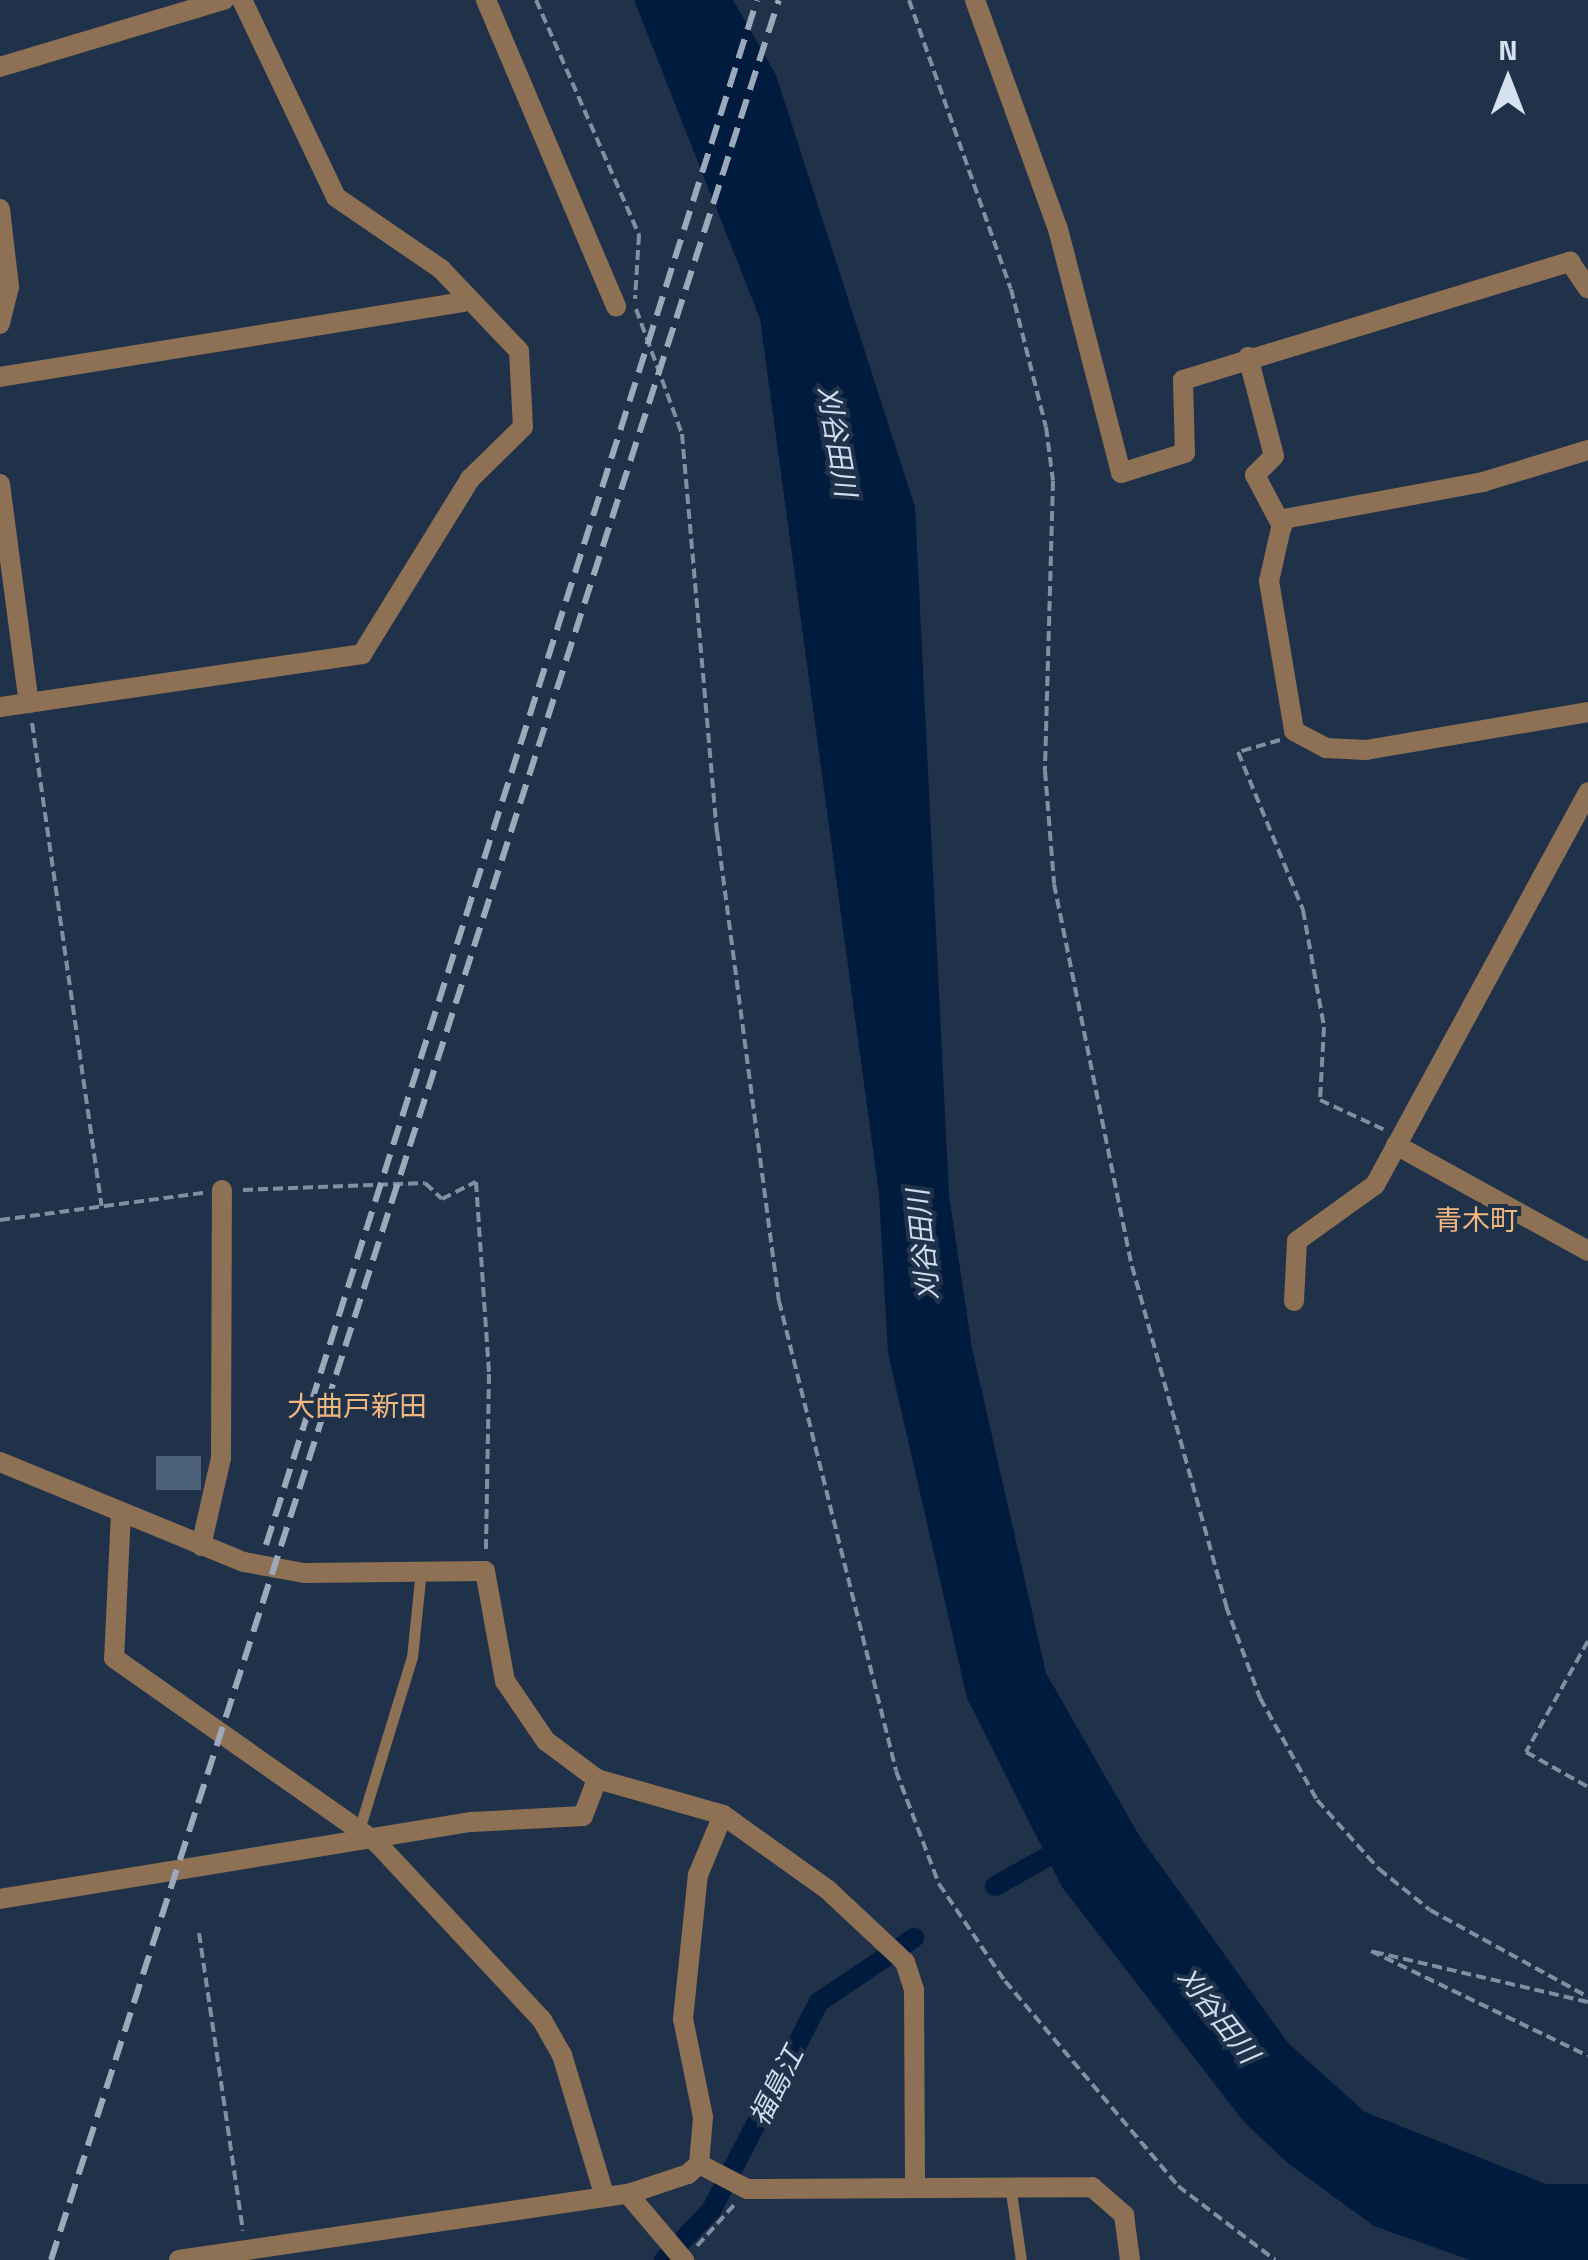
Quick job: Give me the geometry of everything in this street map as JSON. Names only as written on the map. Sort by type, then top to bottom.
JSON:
[{"type":"street","points":[[0,67],[224,0]]},
{"type":"street","points":[[0,707],[372,648],[470,480],[523,426],[519,352],[464,302],[441,269],[336,197],[242,0]]},
{"type":"street","points":[[486,0],[616,307]]},
{"type":"street","points":[[975,0],[1058,229],[1121,474],[1185,452],[1183,380],[1248,357],[1570,262],[1588,289]]},
{"type":"street","points":[[0,210],[9,287],[0,324]]},
{"type":"street","points":[[0,377],[464,302]]},
{"type":"street","points":[[1248,357],[1274,456],[1255,475],[1282,526],[1269,581],[1294,731],[1326,748],[1366,750],[1588,712]]},
{"type":"street","points":[[1282,526],[1588,450]]},
{"type":"street","points":[[0,484],[29,703]]},
{"type":"street","points":[[1294,1301],[1298,1241],[1358,1203],[1396,1146],[1588,792]]},
{"type":"street","points":[[1396,1146],[1588,1251]]},
{"type":"street","points":[[201,1546],[221,1458],[222,1190]]},
{"type":"street","points":[[0,1462],[201,1546],[304,1573],[485,1572],[504,1681],[546,1741],[597,1780],[722,1816],[884,1935],[905,1962],[914,1989],[915,2183]]},
{"type":"street","points":[[121,1512],[114,1658],[377,1843],[549,2030],[605,2198]]},
{"type":"street","points":[[0,1898],[377,1843],[472,1822],[583,1816],[597,1780]]},
{"type":"street","points":[[706,2168],[703,2117],[684,2020],[698,1875],[722,1816]]},
{"type":"street","points":[[706,2168],[743,2187],[915,2183],[1104,2191],[1124,2214],[1130,2260]]},
{"type":"street","points":[[179,2260],[628,2194],[671,2185],[706,2168]]},
{"type":"street","points":[[628,2194],[683,2259]]},
{"type":"lane","points":[[359,1830],[412,1658],[421,1570]]},
{"type":"lane","points":[[1010,2185],[1021,2260]]},
{"type":"path","points":[[536,0],[639,236],[636,310],[682,434],[716,831],[778,1301],[896,1771],[939,1884],[1005,1981],[1178,2186],[1275,2260]]},
{"type":"path","points":[[909,0],[1011,289],[1046,427],[1054,481],[1045,771],[1054,884],[1132,1266],[1226,1606],[1260,1698],[1317,1800],[1379,1869],[1430,1910],[1588,2000]]},
{"type":"path","points":[[29,703],[102,1206]]},
{"type":"path","points":[[1304,734],[1238,752],[1303,910],[1324,1026],[1320,1100],[1389,1132],[1396,1146]]},
{"type":"path","points":[[0,1220],[222,1190],[425,1183],[442,1199],[476,1182],[488,1374],[485,1572]]},
{"type":"path","points":[[1588,1641],[1526,1752],[1588,1787]]},
{"type":"path","points":[[199,1934],[246,2250]]},
{"type":"path","points":[[1588,2000],[1371,1950],[1588,2056]]},
{"type":"path","points":[[683,2259],[743,2187]]},
{"type":"water","name":"刈谷田川","points":[[634,0],[733,0],[776,75],[915,507],[949,1196],[972,1348],[1046,1673],[1140,1837],[1288,2043],[1365,2112],[1546,2184],[1588,2184],[1588,2260],[1470,2260],[1374,2226],[1289,2164],[1244,2122],[1062,1887],[967,1698],[888,1353],[879,1194],[760,319]]},
{"type":"building","points":[[156,1456],[201,1456],[201,1490],[156,1490]]},
{"type":"waterway","name":"福島江","points":[[995,1886],[1067,1846]]},
{"type":"waterway","name":"福島江","points":[[664,2260],[712,2209],[819,2002],[914,1938]]},
{"type":"railway","points":[[266,1545],[757,0]]},
{"type":"railway","points":[[51,2260],[779,0]]},
{"type":"district","name":"青木町","points":[[1476,1220]]},
{"type":"district","name":"大曲戸新田","points":[[357,1406]]}]
